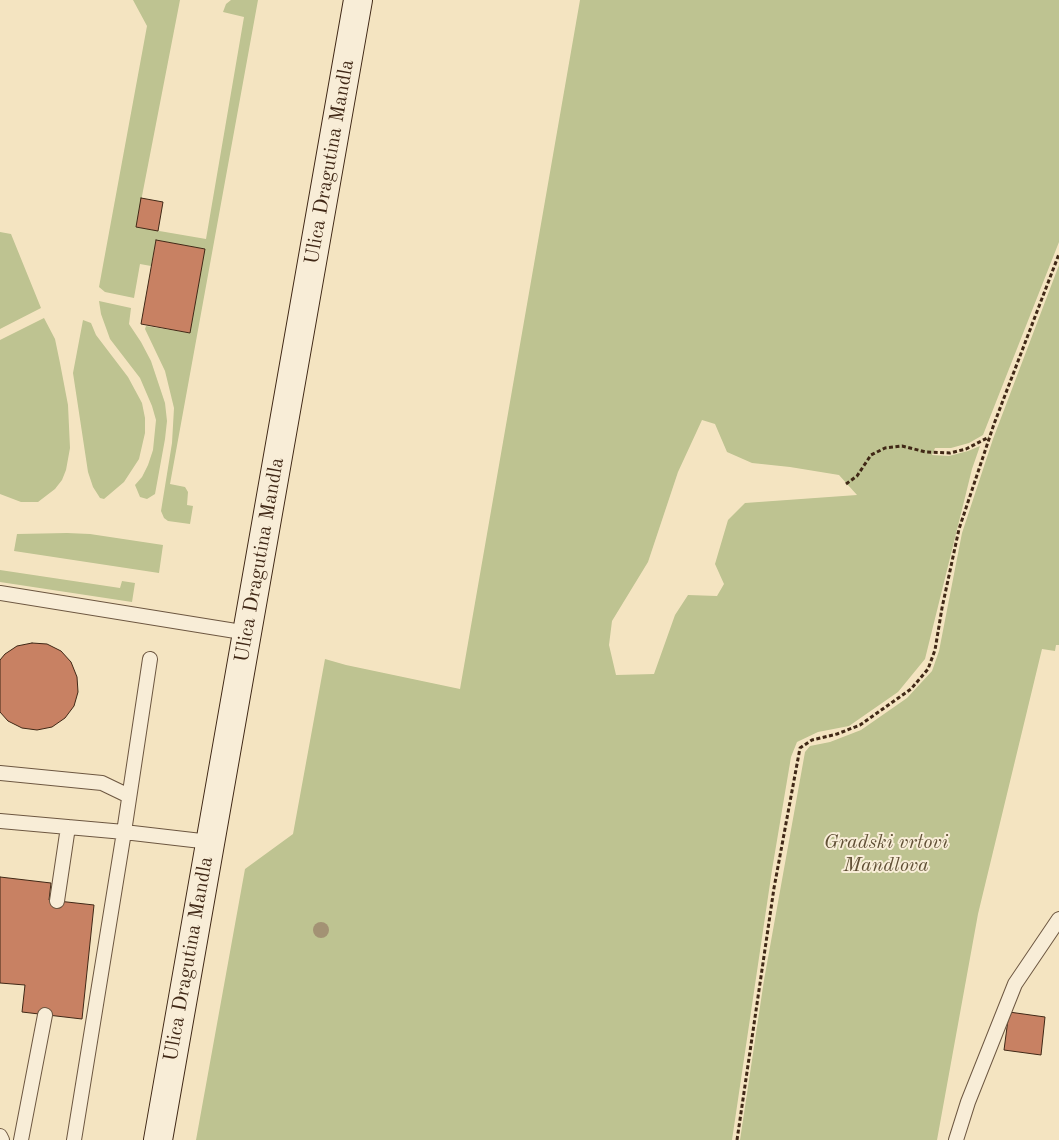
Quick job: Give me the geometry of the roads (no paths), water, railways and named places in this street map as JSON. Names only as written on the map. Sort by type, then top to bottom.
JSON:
[{"type":"main road","name":"Ulica Dragutina Mandla","points":[[157,1134],[248,633],[358,0]]},
{"type":"lane","points":[[0,593],[248,633]]},
{"type":"lane","points":[[74,1140],[150,659]]},
{"type":"lane","points":[[0,773],[102,783],[129,796]]},
{"type":"lane","points":[[0,821],[210,842]]},
{"type":"lane","points":[[57,901],[68,827]]},
{"type":"lane","points":[[956,1140],[968,1102],[1015,984],[1059,919]]},
{"type":"lane","points":[[21,1140],[45,1015]]},
{"type":"lane","points":[[0,1136],[2,1140]]},
{"type":"park label","name":"Gradski vrtovi Mandlova","points":[[886,854]]}]
